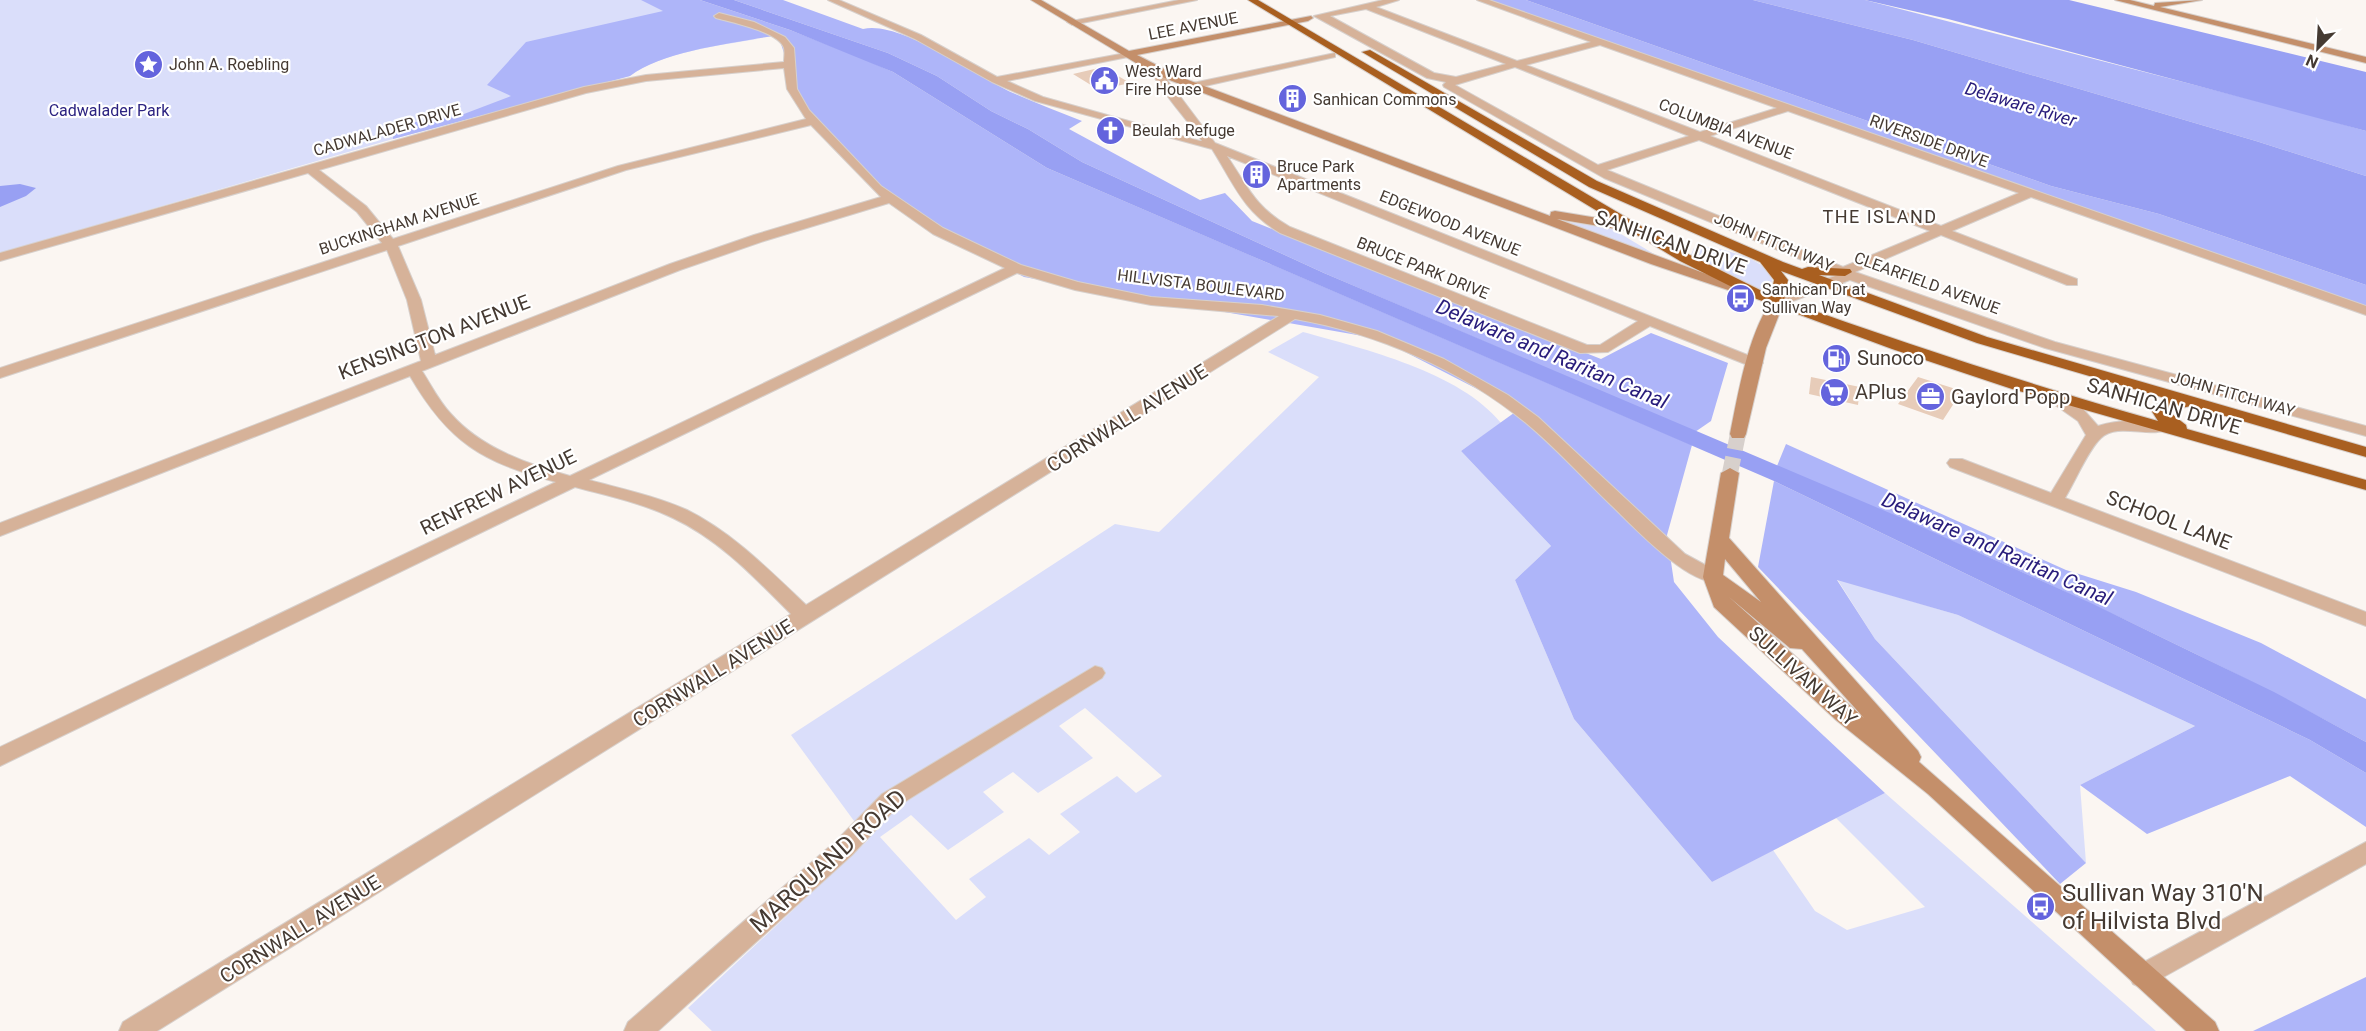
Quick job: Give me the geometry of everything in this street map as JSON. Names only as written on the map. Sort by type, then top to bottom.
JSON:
[{"type":"highway","points":[[1251,0],[1293,17],[1685,258],[1759,295]]},
{"type":"highway","name":"JOHN FITCH WAY","points":[[1308,18],[1593,184],[1772,263],[1982,340],[2366,452]]},
{"type":"highway","points":[[1635,228],[1741,250]]},
{"type":"highway","points":[[1685,258],[1682,250],[1695,242]]},
{"type":"highway","points":[[1772,263],[1815,272],[1845,272]]},
{"type":"highway","points":[[1772,263],[1781,280],[1777,302]]},
{"type":"highway","name":"SANHICAN DRIVE","points":[[1759,295],[1926,356],[2054,397],[2366,485]]},
{"type":"highway","points":[[2196,437],[2165,419],[2159,410],[2163,405],[2171,403],[2204,406]]},
{"type":"main road","name":"SANHICAN DRIVE","points":[[1035,0],[1155,70],[1193,86],[1681,270],[1759,295]]},
{"type":"main road","points":[[2119,0],[2366,60]]},
{"type":"main road","points":[[2146,7],[2198,0]]},
{"type":"main road","name":"LEE AVENUE","points":[[1128,54],[1293,17],[1308,18]]},
{"type":"main road","name":"SANHICAN DRIVE","points":[[1512,207],[1635,228]]},
{"type":"main road","points":[[1738,434],[1755,363],[1777,302]]},
{"type":"main road","points":[[1730,473],[1713,577],[1741,596],[1838,675]]},
{"type":"main road","name":"SULLIVAN WAY","points":[[1720,540],[1764,594],[1872,711],[1936,788]]},
{"type":"main road","name":"SULLIVAN WAY","points":[[1713,577],[1721,602],[1845,714],[1936,788],[2205,1031]]},
{"type":"street","name":"EDGEWOOD AVENUE","points":[[832,0],[918,37],[996,80],[1054,104],[1213,146],[1755,363]]},
{"type":"street","points":[[1072,22],[1193,0]]},
{"type":"street","name":"LEE AVENUE","points":[[1308,18],[1395,0]]},
{"type":"street","name":"RIVERSIDE DRIVE","points":[[1481,0],[2366,311]]},
{"type":"street","name":"COLUMBIA AVENUE","points":[[1367,6],[2072,282]]},
{"type":"street","name":"HILLVISTA BOULEVARD","points":[[719,16],[751,24],[776,35],[789,48],[789,65],[796,97],[813,121],[889,200],[938,231],[1016,268],[1075,286],[1150,301],[1293,314],[1342,325],[1392,341],[1439,362],[1502,398],[1532,420],[1678,558],[1713,577]]},
{"type":"street","points":[[1322,16],[1431,76],[1456,80],[1600,42]]},
{"type":"street","name":"LEE AVENUE","points":[[996,80],[1128,54]]},
{"type":"street","points":[[1173,94],[1193,86],[1332,56]]},
{"type":"street","name":"CADWALADER DRIVE","points":[[0,257],[601,86],[672,75],[789,65]]},
{"type":"street","name":"BRUCE PARK DRIVE","points":[[1155,70],[1165,88],[1173,94],[1229,166],[1242,195],[1260,214],[1285,230],[1585,350],[1603,350],[1648,321]]},
{"type":"street","name":"CLEARFIELD AVENUE","points":[[1456,80],[1448,85],[1597,169],[1845,272],[2050,345],[2366,431]]},
{"type":"street","points":[[1597,169],[1787,108]]},
{"type":"street","name":"BUCKINGHAM AVENUE","points":[[0,373],[622,168],[730,139],[813,121]]},
{"type":"street","points":[[1147,130],[1196,123]]},
{"type":"street","points":[[310,169],[346,194],[391,244],[410,281],[421,365],[438,408],[451,424],[473,442],[515,463],[571,482],[664,507],[713,533],[744,557],[805,616]]},
{"type":"street","points":[[1777,302],[1845,277],[1845,272],[2028,194]]},
{"type":"street","name":"KENSINGTON AVENUE","points":[[0,530],[706,256],[889,200]]},
{"type":"street","name":"RENFREW AVENUE","points":[[0,757],[1016,268]]},
{"type":"street","name":"CORNWALL AVENUE","points":[[133,1031],[1293,314]]},
{"type":"street","points":[[2054,397],[2085,419],[2093,428],[2094,435]]},
{"type":"street","points":[[2055,501],[2094,435],[2100,430],[2128,426],[2160,427]]},
{"type":"street","name":"SCHOOL LANE","points":[[1956,463],[2366,619]]},
{"type":"street","name":"MARQUAND ROAD","points":[[638,1031],[844,848],[890,800],[1095,673]]},
{"type":"street","points":[[2142,976],[2366,852]]},
{"type":"green space","name":"Cadwalader Park","points":[[0,0],[683,0],[757,39],[708,47],[674,56],[658,61],[630,76],[393,139],[0,253]]},
{"type":"green space","points":[[1560,221],[1611,228],[1659,257]]},
{"type":"green space","points":[[1700,246],[1741,255],[1762,266],[1769,272],[1772,279],[1769,294],[1691,255],[1694,248]]},
{"type":"green space","points":[[1303,332],[1354,346],[1436,376],[1483,405],[1501,423],[1461,451],[1551,546],[1515,580],[1574,719],[1712,882],[1773,850],[1815,911],[1847,930],[1925,907],[1836,818],[1885,793],[2156,1031],[712,1031],[688,1008],[868,840],[791,735],[1115,524],[1159,532],[1319,377],[1268,352]],"holes":[[[1085,708],[1162,776],[1136,793],[1117,776],[1060,814],[1080,832],[1049,855],[1029,838],[969,879],[986,897],[956,920],[880,837],[911,815],[948,850],[1004,812],[983,792],[1013,772],[1038,793],[1093,758],[1059,726]]]},
{"type":"green space","points":[[1837,579],[1958,615],[2195,726],[2080,785],[2086,863],[1875,639]]},
{"type":"shaded area","points":[[641,0],[700,0],[790,30],[859,57],[893,72],[1047,168],[1692,445],[1667,535],[1674,582],[1718,637],[1885,793],[1712,882],[1574,719],[1515,580],[1551,546],[1461,451],[1518,410],[1380,339],[1024,277],[891,205],[804,113],[778,35],[681,54],[644,67],[630,76],[393,139],[393,125],[456,117],[511,96],[487,85],[526,42],[663,11]]},
{"type":"shaded area","points":[[734,0],[783,0],[863,29],[879,28],[917,41],[1013,93],[1082,121],[1069,129],[1200,200],[1225,193],[1252,221],[1601,359],[1651,333],[1728,363],[1711,421],[1695,432],[1324,273],[1082,162],[1028,129],[991,111],[937,76],[888,53]]},
{"type":"shaded area","points":[[1486,0],[1526,0],[2051,186],[2159,214],[2366,285],[2366,307]]},
{"type":"shaded area","points":[[1753,0],[1865,0],[2307,114],[2366,131],[2366,176],[2256,141],[1913,40]]},
{"type":"shaded area","points":[[1786,444],[2066,570],[2136,592],[2261,643],[2366,699],[2366,742],[2222,667],[2075,596],[1777,466]]},
{"type":"shaded area","points":[[1774,481],[2310,740],[2366,773],[2366,827],[2290,776],[2147,834],[2080,785],[2195,726],[1958,615],[1837,580],[1875,639],[2086,863],[2060,884],[1758,567]]},
{"type":"shaded area","points":[[2366,977],[2366,1031],[2253,1031]]},
{"type":"water","points":[[700,0],[734,0],[888,53],[937,76],[991,111],[1028,129],[1082,162],[1324,273],[1904,519],[2093,604],[2274,692],[2366,742],[2366,773],[2310,740],[1774,481],[1047,168],[893,72],[790,30]]},
{"type":"water","name":"Delaware River","points":[[1526,0],[1753,0],[1913,40],[2256,141],[2366,176],[2366,285],[2159,214],[2051,186]]},
{"type":"water","points":[[1865,0],[2069,0],[2366,72],[2366,131],[1948,19]]},
{"type":"water","points":[[20,184],[36,188],[26,196],[0,207],[0,186]]},
{"type":"building","name":"West Ward Fire House","points":[[1103,67],[1130,83],[1099,90],[1073,74]]},
{"type":"building","name":"APlus","points":[[1811,377],[1860,387],[1858,405],[1809,394]]},
{"type":"building","name":"Gaylord Popp","points":[[1918,377],[1962,391],[1943,420],[1898,404]]},
{"type":"tunnel","points":[[1730,473],[1738,434]]},
{"type":"place","name":"John A. Roebling","points":[[148,64]]},
{"type":"place","name":"West Ward Fire House","points":[[1104,80]]},
{"type":"place","name":"Sanhican Commons","points":[[1292,99]]},
{"type":"place","name":"Beulah Refuge","points":[[1111,130]]},
{"type":"place","name":"Bruce Park Apartments","points":[[1256,175]]},
{"type":"place","name":"Sanhican Dr at Sullivan Way","points":[[1741,298]]},
{"type":"place","name":"Sunoco","points":[[1836,358]]},
{"type":"place","name":"APlus","points":[[1834,392]]},
{"type":"place","name":"Gaylord Popp","points":[[1930,397]]},
{"type":"place","name":"Sullivan Way 310'N of Hilvista Blvd","points":[[2041,907]]},
{"type":"district","name":"THE ISLAND","points":[[1880,216]]},
{"type":"water label","name":"Delaware and Raritan Canal","points":[[1552,354]]},
{"type":"water label","name":"Delaware and Raritan Canal","points":[[1997,549]]}]
